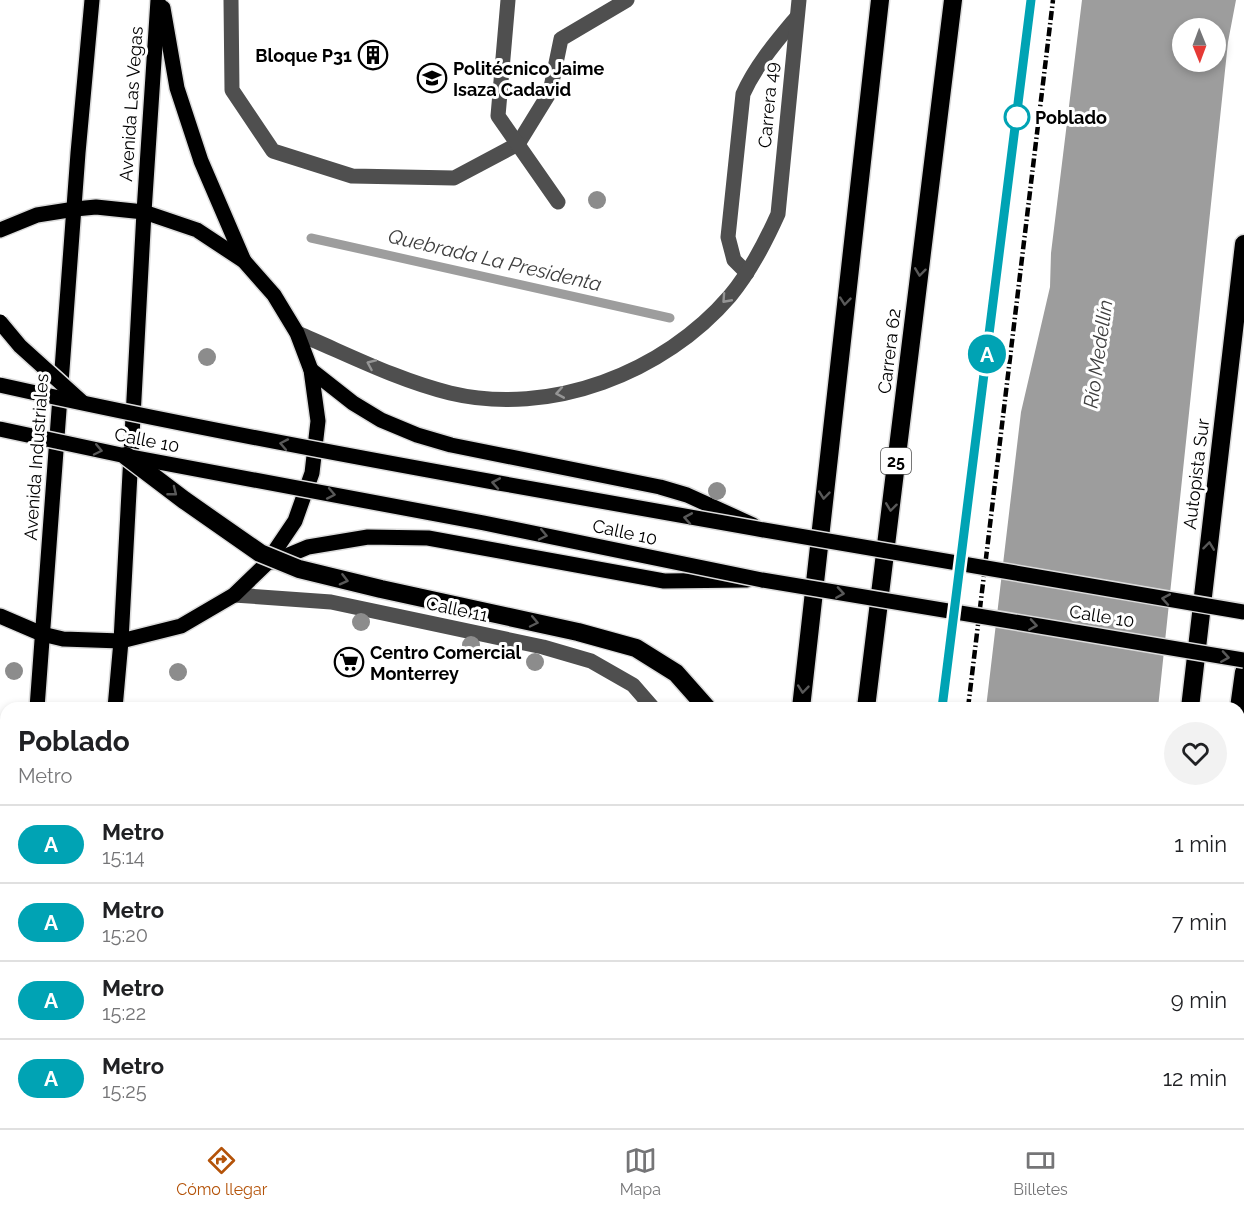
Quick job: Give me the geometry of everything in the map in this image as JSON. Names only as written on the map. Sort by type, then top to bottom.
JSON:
[{"type":"highway","points":[[802,702],[880,0]]},
{"type":"highway","name":"Carrera 62","points":[[867,702],[953,0]]},
{"type":"highway","name":"Autopista Sur","points":[[1191,702],[1244,244]]},
{"type":"highway","points":[[126,456],[260,553],[299,569],[578,632],[636,648],[676,673],[702,702]]},
{"type":"highway","points":[[1240,702],[1244,672]]},
{"type":"main road","points":[[75,208],[92,0]]},
{"type":"main road","points":[[160,0],[177,88],[201,161],[244,261]]},
{"type":"main road","name":"Avenida Las Vegas","points":[[144,212],[160,0]]},
{"type":"main road","points":[[0,616],[42,634],[80,641],[121,641],[181,626],[234,595],[266,564],[295,521],[312,473],[318,421],[311,370],[297,333],[274,295],[244,261],[197,230],[144,212],[117,208],[75,208],[38,216],[1,229]]},
{"type":"main road","name":"Avenida Industriales","points":[[37,702],[75,208]]},
{"type":"main road","points":[[116,702],[121,641],[144,212]]},
{"type":"main road","points":[[0,322],[20,346],[84,404]]},
{"type":"main road","points":[[311,370],[353,403],[417,435],[451,445],[660,487],[687,495],[766,532]]},
{"type":"main road","name":"Calle 10","points":[[0,385],[324,452],[766,532],[1244,612]]},
{"type":"main road","name":"Calle 10","points":[[0,429],[126,456],[484,522],[762,580],[1244,660]]},
{"type":"main road","points":[[266,564],[308,547],[368,537],[428,538],[664,581],[762,580]]},
{"type":"street","points":[[231,0],[232,90],[273,151],[352,176],[453,178],[518,144],[550,92],[561,39],[627,0]]},
{"type":"street","points":[[508,0],[498,116],[558,202]]},
{"type":"street","name":"Carrera 49","points":[[747,273],[778,214],[799,0]]},
{"type":"street","points":[[297,333],[408,381],[452,394],[494,399],[536,397],[578,390],[618,378],[656,358],[690,335],[711,316],[747,273],[734,260],[728,237],[743,94],[765,54],[796,18]]},
{"type":"street","name":"Calle 11","points":[[234,595],[331,602],[543,647],[591,661],[633,685],[648,702]]},
{"type":"water","name":"Río Medellín","points":[[1082,0],[1236,0],[1226,61],[1226,18],[1172,18],[1172,72],[1225,72],[1159,702],[987,702],[1021,412],[1050,287],[1051,253]]},
{"type":"waterway","name":"Quebrada La Presidenta","points":[[311,238],[670,318]]},
{"type":"railway","points":[[943,702],[1031,0]]},
{"type":"railway","points":[[969,702],[1053,0]]},
{"type":"metro line","name":"A","points":[[943,702],[1031,0]]},
{"type":"place","name":"Bloque P31","points":[[373,55]]},
{"type":"place","name":"Politécnico Jaime Isaza Cadavid","points":[[432,78]]},
{"type":"place","name":"Poblado","points":[[1017,117]]},
{"type":"place","name":"Centro Comercial Monterrey","points":[[349,662]]}]
